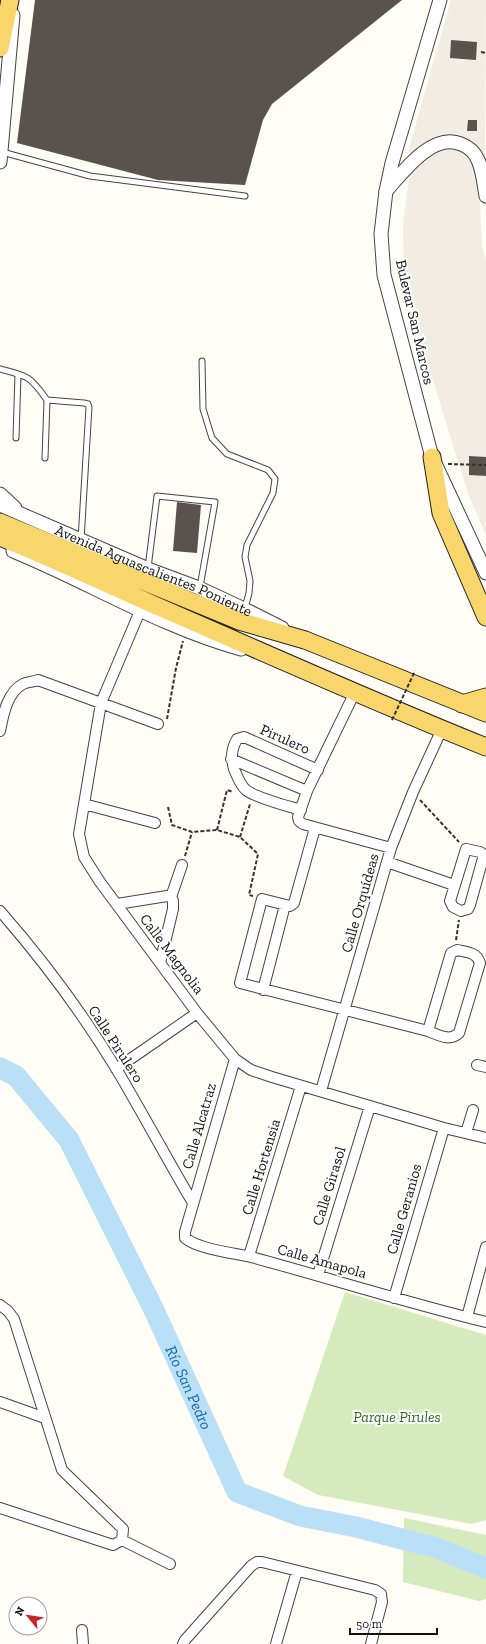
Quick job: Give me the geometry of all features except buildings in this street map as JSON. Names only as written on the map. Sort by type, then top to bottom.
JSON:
[{"type":"main road","points":[[0,48],[10,0]]},
{"type":"main road","points":[[433,460],[441,512],[486,617]]},
{"type":"main road","name":"Avenida Aguascalientes Poniente","points":[[0,522],[239,621],[305,640],[486,713]]},
{"type":"main road","name":"Avenida Aguascalientes Poniente","points":[[0,538],[58,561],[355,692],[486,747]]},
{"type":"main road","points":[[462,704],[486,697]]},
{"type":"street","points":[[1,157],[15,0]]},
{"type":"street","name":"Bulevar San Marcos","points":[[440,0],[392,163],[386,191],[381,234],[384,276],[433,460],[486,573]]},
{"type":"street","points":[[386,191],[421,154],[442,142],[455,141],[473,151],[479,161],[486,196]]},
{"type":"street","points":[[0,494],[21,514]]},
{"type":"street","name":"Avenida Aguascalientes Poniente","points":[[0,505],[148,569],[199,588],[305,640]]},
{"type":"street","points":[[0,522],[6,516],[21,514]]},
{"type":"street","points":[[0,538],[16,552]]},
{"type":"street","name":"Avenida Aguascalientes Poniente","points":[[0,546],[16,552],[140,611],[213,641],[286,662]]},
{"type":"street","points":[[0,551],[16,552]]},
{"type":"street","name":"Calle Magnolia","points":[[140,611],[101,703],[79,834],[84,857],[116,904],[197,1014],[235,1059],[251,1070],[301,1086],[444,1128],[486,1138]]},
{"type":"street","points":[[0,732],[11,695],[22,685],[38,680],[101,703],[162,721]]},
{"type":"street","name":"Pirulero","points":[[301,810],[307,791],[355,692]]},
{"type":"street","name":"Calle Orquídeas","points":[[321,1091],[391,848],[413,792],[442,729]]},
{"type":"street","name":"Pirulero","points":[[231,759],[232,748],[237,739],[244,737],[318,770]]},
{"type":"street","points":[[231,759],[307,791]]},
{"type":"street","points":[[231,759],[237,778],[249,792],[301,810],[298,817],[299,821],[315,828],[391,848]]},
{"type":"street","points":[[84,804],[155,822]]},
{"type":"street","points":[[315,828],[294,903],[290,906],[262,899],[240,983],[428,1031],[448,1038],[454,1037],[459,1033],[480,963],[479,958],[475,955],[457,950],[454,950],[451,953],[428,1031]]},
{"type":"street","points":[[466,849],[483,854],[468,909],[461,911],[453,907],[450,901],[454,885],[466,849]]},
{"type":"street","points":[[387,862],[454,885]]},
{"type":"street","points":[[160,963],[173,908],[173,901],[171,897],[182,865]]},
{"type":"street","points":[[116,904],[167,896],[171,897]]},
{"type":"street","points":[[263,990],[285,905]]},
{"type":"street","name":"Calle Pirulero","points":[[0,911],[30,945],[67,996],[116,1069],[193,1203]]},
{"type":"street","points":[[116,1069],[197,1014]]},
{"type":"street","name":"Calle Alcatraz","points":[[193,1203],[235,1059]]},
{"type":"street","name":"Calle Hortensia","points":[[250,1256],[301,1086]]},
{"type":"street","name":"Calle Girasol","points":[[318,1275],[370,1106]]},
{"type":"street","points":[[466,1133],[473,1110]]},
{"type":"street","name":"Calle Geranios","points":[[394,1298],[444,1128]]},
{"type":"street","name":"Calle Amapola","points":[[193,1203],[185,1232],[185,1238],[191,1243],[250,1256],[394,1298],[486,1322]]},
{"type":"street","points":[[467,1317],[486,1246]]},
{"type":"street","points":[[0,1306],[8,1311],[14,1319],[62,1470],[123,1529],[122,1540]]},
{"type":"street","points":[[0,1402],[45,1418]]},
{"type":"street","points":[[0,1508],[113,1545],[122,1540]]},
{"type":"street","points":[[122,1540],[170,1564]]},
{"type":"street","points":[[183,1644],[251,1566],[257,1562],[262,1562],[375,1590],[381,1594],[382,1602],[371,1644]]},
{"type":"street","points":[[276,1644],[297,1571]]},
{"type":"street","points":[[82,1630],[83,1644]]},
{"type":"lane","points":[[1,157],[90,176],[245,196]]},
{"type":"lane","points":[[202,361],[203,409],[212,438],[227,454],[268,470],[275,479],[273,493],[247,545],[245,558],[250,581],[249,593],[244,609]]},
{"type":"lane","points":[[0,369],[28,378],[34,382],[47,400],[46,458]]},
{"type":"lane","points":[[16,438],[18,374]]},
{"type":"lane","points":[[47,400],[84,403],[88,404],[90,407],[81,541]]},
{"type":"lane","points":[[148,569],[157,496],[215,502],[199,588]]},
{"type":"path","points":[[482,52],[486,53]]},
{"type":"path","points":[[433,460],[486,465]]},
{"type":"path","points":[[162,721],[186,630]]},
{"type":"path","points":[[392,720],[415,671]]},
{"type":"path","points":[[216,830],[227,790],[238,794],[249,792],[240,837]]},
{"type":"path","points":[[413,792],[466,849]]},
{"type":"path","points":[[168,808],[172,825],[192,832],[216,830],[240,837],[258,854],[248,895],[262,899]]},
{"type":"path","points":[[182,865],[192,832]]},
{"type":"path","points":[[454,950],[461,911]]},
{"type":"green space","name":"Parque Pirules","points":[[345,1292],[486,1335],[486,1520],[472,1524],[318,1495],[283,1476]]},
{"type":"green space","points":[[404,1518],[486,1535],[486,1599],[479,1601],[403,1582]]},
{"type":"shaded area","points":[[451,0],[486,0],[485,161],[476,149],[466,141],[413,155],[408,152]]},
{"type":"shaded area","points":[[455,146],[471,154],[479,181],[482,246],[486,261],[486,535],[469,496],[418,332],[404,276],[403,225],[409,177],[419,161],[431,151]]},
{"type":"waterway","name":"Río San Pedro","points":[[0,1068],[16,1076],[69,1140],[154,1310],[237,1492],[300,1516],[356,1527],[437,1548],[486,1568]]}]
